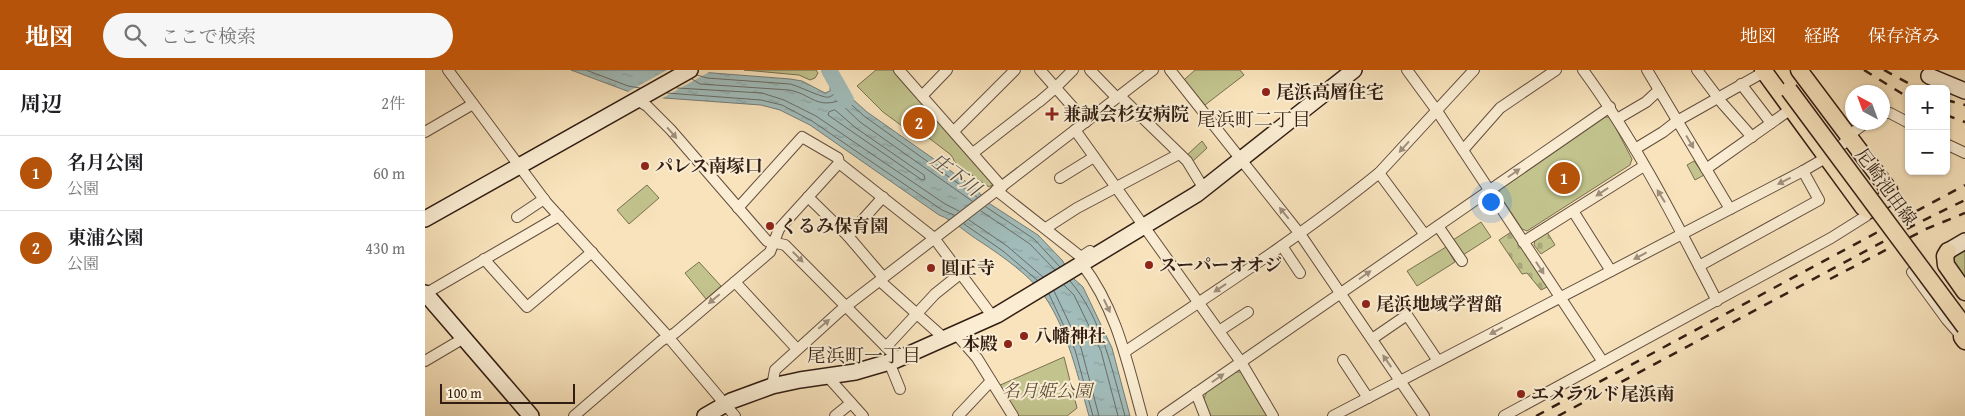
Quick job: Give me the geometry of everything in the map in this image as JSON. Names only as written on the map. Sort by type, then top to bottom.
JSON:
[{"type":"main road","name":"尼崎池田線","points":[[1787,70],[1965,310]]},
{"type":"main road","name":"尼崎池田線","points":[[1767,71],[1795,81],[1964,335]]},
{"type":"main road","points":[[1767,71],[1791,109],[1863,207],[1869,210],[1890,196],[1889,190],[1850,138],[1795,81]]},
{"type":"main road","points":[[1948,251],[1945,256],[1946,265],[1965,292]]},
{"type":"street","points":[[448,70],[519,166],[559,216],[668,336],[732,413]]},
{"type":"street","points":[[425,219],[690,70]]},
{"type":"street","points":[[899,70],[973,153],[999,188],[1081,257],[1204,189],[1354,70]]},
{"type":"street","points":[[922,96],[947,70]]},
{"type":"street","points":[[954,132],[1015,70]]},
{"type":"street","points":[[1039,70],[1086,122]]},
{"type":"street","points":[[973,153],[1038,103],[1073,70]]},
{"type":"street","points":[[1090,70],[1191,166],[1204,189]]},
{"type":"street","points":[[772,386],[775,370],[847,306],[1153,70]]},
{"type":"street","points":[[1170,70],[1300,234],[1424,416]]},
{"type":"street","points":[[1407,70],[1437,111],[1603,362]]},
{"type":"street","points":[[1125,351],[1300,234],[1379,173],[1474,70]]},
{"type":"street","points":[[1463,150],[1500,108],[1556,70]]},
{"type":"street","points":[[1583,70],[1610,107],[1635,149],[1717,301]]},
{"type":"street","points":[[1647,70],[1730,209]]},
{"type":"street","points":[[1697,70],[1752,137]]},
{"type":"street","points":[[1635,149],[1677,121],[1767,71]]},
{"type":"street","points":[[1929,76],[1965,91]]},
{"type":"street","points":[[1741,84],[1771,124]]},
{"type":"street","points":[[1617,119],[1646,102],[1659,90]]},
{"type":"street","points":[[638,99],[671,130],[767,241],[785,245],[847,306],[885,347],[893,361],[900,389]]},
{"type":"street","points":[[425,132],[473,104]]},
{"type":"street","points":[[1163,416],[1610,107]]},
{"type":"street","points":[[1706,169],[1791,109]]},
{"type":"street","points":[[1890,113],[1905,121]]},
{"type":"street","points":[[1075,130],[1241,362],[1273,416]]},
{"type":"street","points":[[1333,416],[1803,171],[1822,160],[1850,138],[1856,130]]},
{"type":"street","points":[[738,208],[802,137],[838,158],[839,163],[934,238],[993,318]]},
{"type":"street","points":[[1950,146],[1965,153]]},
{"type":"street","points":[[1045,228],[1077,208],[1179,154]]},
{"type":"street","points":[[1060,178],[1094,158]]},
{"type":"street","points":[[574,416],[661,341],[675,333],[770,252],[779,229],[839,163]]},
{"type":"street","points":[[1523,242],[1643,166]]},
{"type":"street","points":[[1699,266],[1819,200],[1803,171]]},
{"type":"street","points":[[1379,173],[1425,235]]},
{"type":"street","points":[[808,197],[848,236],[881,279],[916,314],[951,336],[974,354],[1013,416]]},
{"type":"street","points":[[848,236],[883,197]]},
{"type":"street","points":[[517,217],[545,199]]},
{"type":"street","points":[[1503,416],[1831,238],[1866,216],[1869,210]]},
{"type":"street","points":[[1573,211],[1611,271]]},
{"type":"street","points":[[531,416],[425,294],[559,216]]},
{"type":"street","points":[[705,416],[732,413],[772,386],[855,372],[893,361],[993,318],[1080,266],[1141,224]]},
{"type":"street","points":[[1438,226],[1462,261]]},
{"type":"street","points":[[1948,251],[1965,241]]},
{"type":"street","points":[[1282,246],[1300,273]]},
{"type":"street","points":[[485,259],[527,306],[591,252]]},
{"type":"street","points":[[1080,266],[1100,291],[1125,351],[1142,416]]},
{"type":"street","points":[[1912,272],[1947,320],[1964,335]]},
{"type":"street","points":[[885,347],[935,294],[960,274]]},
{"type":"street","points":[[735,282],[797,349]]},
{"type":"street","points":[[1219,331],[1248,312]]},
{"type":"street","points":[[1371,339],[1407,315],[1438,361]]},
{"type":"street","points":[[425,361],[464,338]]},
{"type":"street","points":[[1343,360],[1368,398]]},
{"type":"street","points":[[827,376],[863,416]]},
{"type":"street","points":[[958,416],[991,380]]},
{"type":"street","points":[[1196,393],[1205,416]]},
{"type":"street","points":[[835,416],[851,403]]},
{"type":"green space","points":[[744,70],[816,70],[818,73],[815,78],[810,80],[799,75]]},
{"type":"green space","points":[[876,70],[893,70],[994,184],[989,187],[956,164],[951,155],[929,138],[913,134],[883,112],[857,86]]},
{"type":"green space","points":[[1195,70],[1240,70],[1244,75],[1205,105],[1184,80]]},
{"type":"green space","points":[[1605,117],[1610,117],[1632,159],[1630,165],[1527,231],[1522,229],[1499,194],[1500,190]]},
{"type":"green space","points":[[1202,141],[1207,148],[1192,162],[1186,156]]},
{"type":"green space","points":[[1694,161],[1704,175],[1695,180],[1687,165]]},
{"type":"green space","points":[[647,185],[659,198],[629,224],[617,210]]},
{"type":"green space","points":[[1481,222],[1491,237],[1463,255],[1453,240]]},
{"type":"green space","points":[[1511,232],[1547,287],[1541,290],[1527,273],[1522,274],[1499,240]]},
{"type":"green space","points":[[1547,232],[1555,245],[1541,254],[1534,245],[1535,240]]},
{"type":"green space","points":[[1965,246],[1965,283],[1953,265],[1954,252]]},
{"type":"green space","points":[[1446,247],[1455,262],[1417,286],[1407,271]]},
{"type":"green space","points":[[699,262],[721,286],[706,299],[685,273]]},
{"type":"green space","name":"名月姫公園","points":[[1064,357],[1077,408],[1067,416],[1018,416],[998,386]]},
{"type":"green space","points":[[1236,372],[1241,372],[1267,416],[1209,416],[1203,401],[1207,391]]},
{"type":"water","points":[[571,70],[674,70],[790,79],[802,81],[825,93],[830,91],[830,85],[838,80],[848,95],[867,112],[975,188],[987,202],[1038,235],[1062,260],[1074,279],[1083,287],[1112,348],[1130,416],[1089,416],[1060,324],[1045,297],[1024,274],[1007,260],[810,125],[780,110],[761,105],[664,98],[627,91]]},
{"type":"pier","points":[[667,70],[711,71],[659,100],[626,93]]},
{"type":"waterway","points":[[829,70],[846,100]]},
{"type":"railway","points":[[1864,70],[1905,96]]},
{"type":"railway","points":[[1884,70],[1912,85]]},
{"type":"railway","points":[[1950,101],[1965,105]]},
{"type":"railway","points":[[1950,116],[1965,122]]},
{"type":"railway","points":[[1536,416],[1965,185]]},
{"type":"railway","points":[[1558,416],[1916,224],[1965,200]]},
{"type":"railway","points":[[1830,279],[1926,229],[1965,213]]},
{"type":"place","name":"尾浜高層住宅","points":[[1266,92]]},
{"type":"place","name":"兼誠会杉安病院","points":[[1052,114]]},
{"type":"place","name":"東浦公園","points":[[919,123]]},
{"type":"place","name":"パレス南塚口","points":[[645,166]]},
{"type":"place","name":"名月公園","points":[[1564,178]]},
{"type":"place","name":"くるみ保育園","points":[[770,226]]},
{"type":"place","name":"スーパーオオジ","points":[[1149,265]]},
{"type":"place","name":"圓正寺","points":[[931,268]]},
{"type":"place","name":"尾浜地域学習館","points":[[1366,304]]},
{"type":"place","name":"八幡神社","points":[[1024,336]]},
{"type":"place","name":"本殿","points":[[1008,344]]},
{"type":"place","name":"エメラルド尾浜南","points":[[1521,394]]},
{"type":"district","name":"尾浜町二丁目","points":[[1254,119]]},
{"type":"district","name":"尾浜町一丁目","points":[[864,355]]},
{"type":"water label","name":"庄下川","points":[[956,174]]}]
